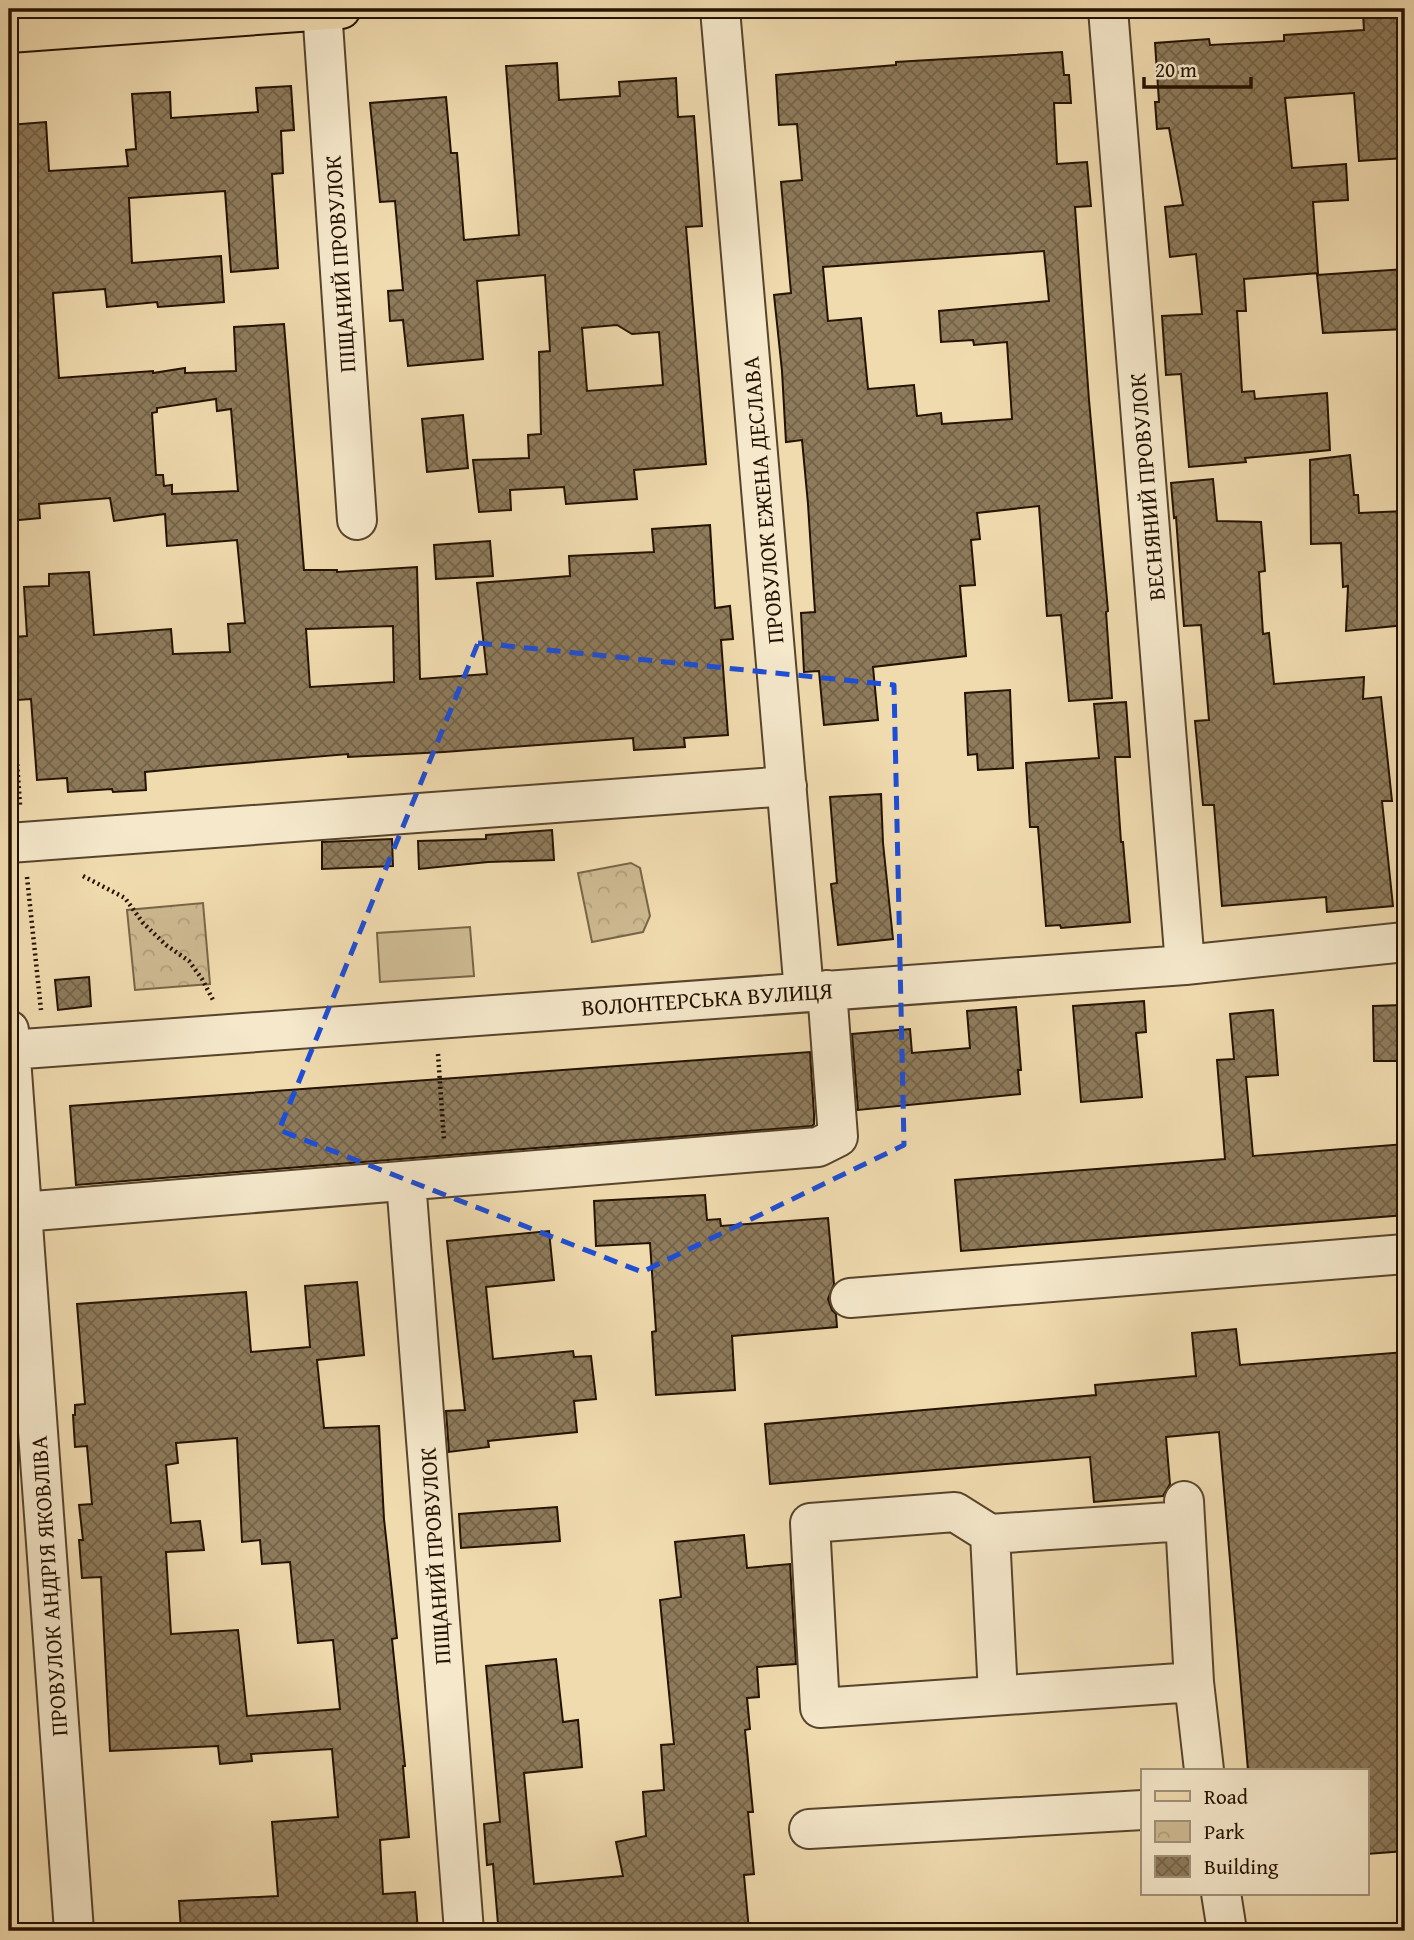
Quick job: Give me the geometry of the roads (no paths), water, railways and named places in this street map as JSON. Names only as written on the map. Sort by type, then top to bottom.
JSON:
[{"type":"main road","points":[[9,33],[328,9]]},
{"type":"street","name":"ПІЩАНИЙ ПРОВУЛОК","points":[[328,9],[357,520]]},
{"type":"street","name":"ПРОВУЛОК ЕЖЕНА ДЕСЛАВА","points":[[406,1181],[818,1147],[838,1137],[787,786],[720,9]]},
{"type":"street","name":"ВЕСНЯНИЙ ПРОВУЛОК","points":[[1108,9],[1185,965]]},
{"type":"street","points":[[22,842],[787,786]]},
{"type":"street","name":"ВОЛОНТЕРСЬКА ВУЛИЦЯ","points":[[9,1044],[430,1020],[1185,965],[1405,942]]},
{"type":"street","name":"ПРОВУЛОК АНДРІЯ ЯКОВЛІВА","points":[[9,1044],[74,1931]]},
{"type":"street","points":[[22,1212],[406,1181]]},
{"type":"street","name":"ПІЩАНИЙ ПРОВУЛОК","points":[[406,1181],[464,1931]]},
{"type":"street","points":[[850,1298],[1405,1254]]},
{"type":"street","points":[[1194,1682],[820,1708],[810,1523],[955,1512],[990,1534],[1184,1511],[1194,1682],[1204,1769]]},
{"type":"street","points":[[990,1534],[998,1695]]},
{"type":"street","points":[[809,1829],[1141,1810]]},
{"type":"street","points":[[1221,1895],[1227,1931]]}]
